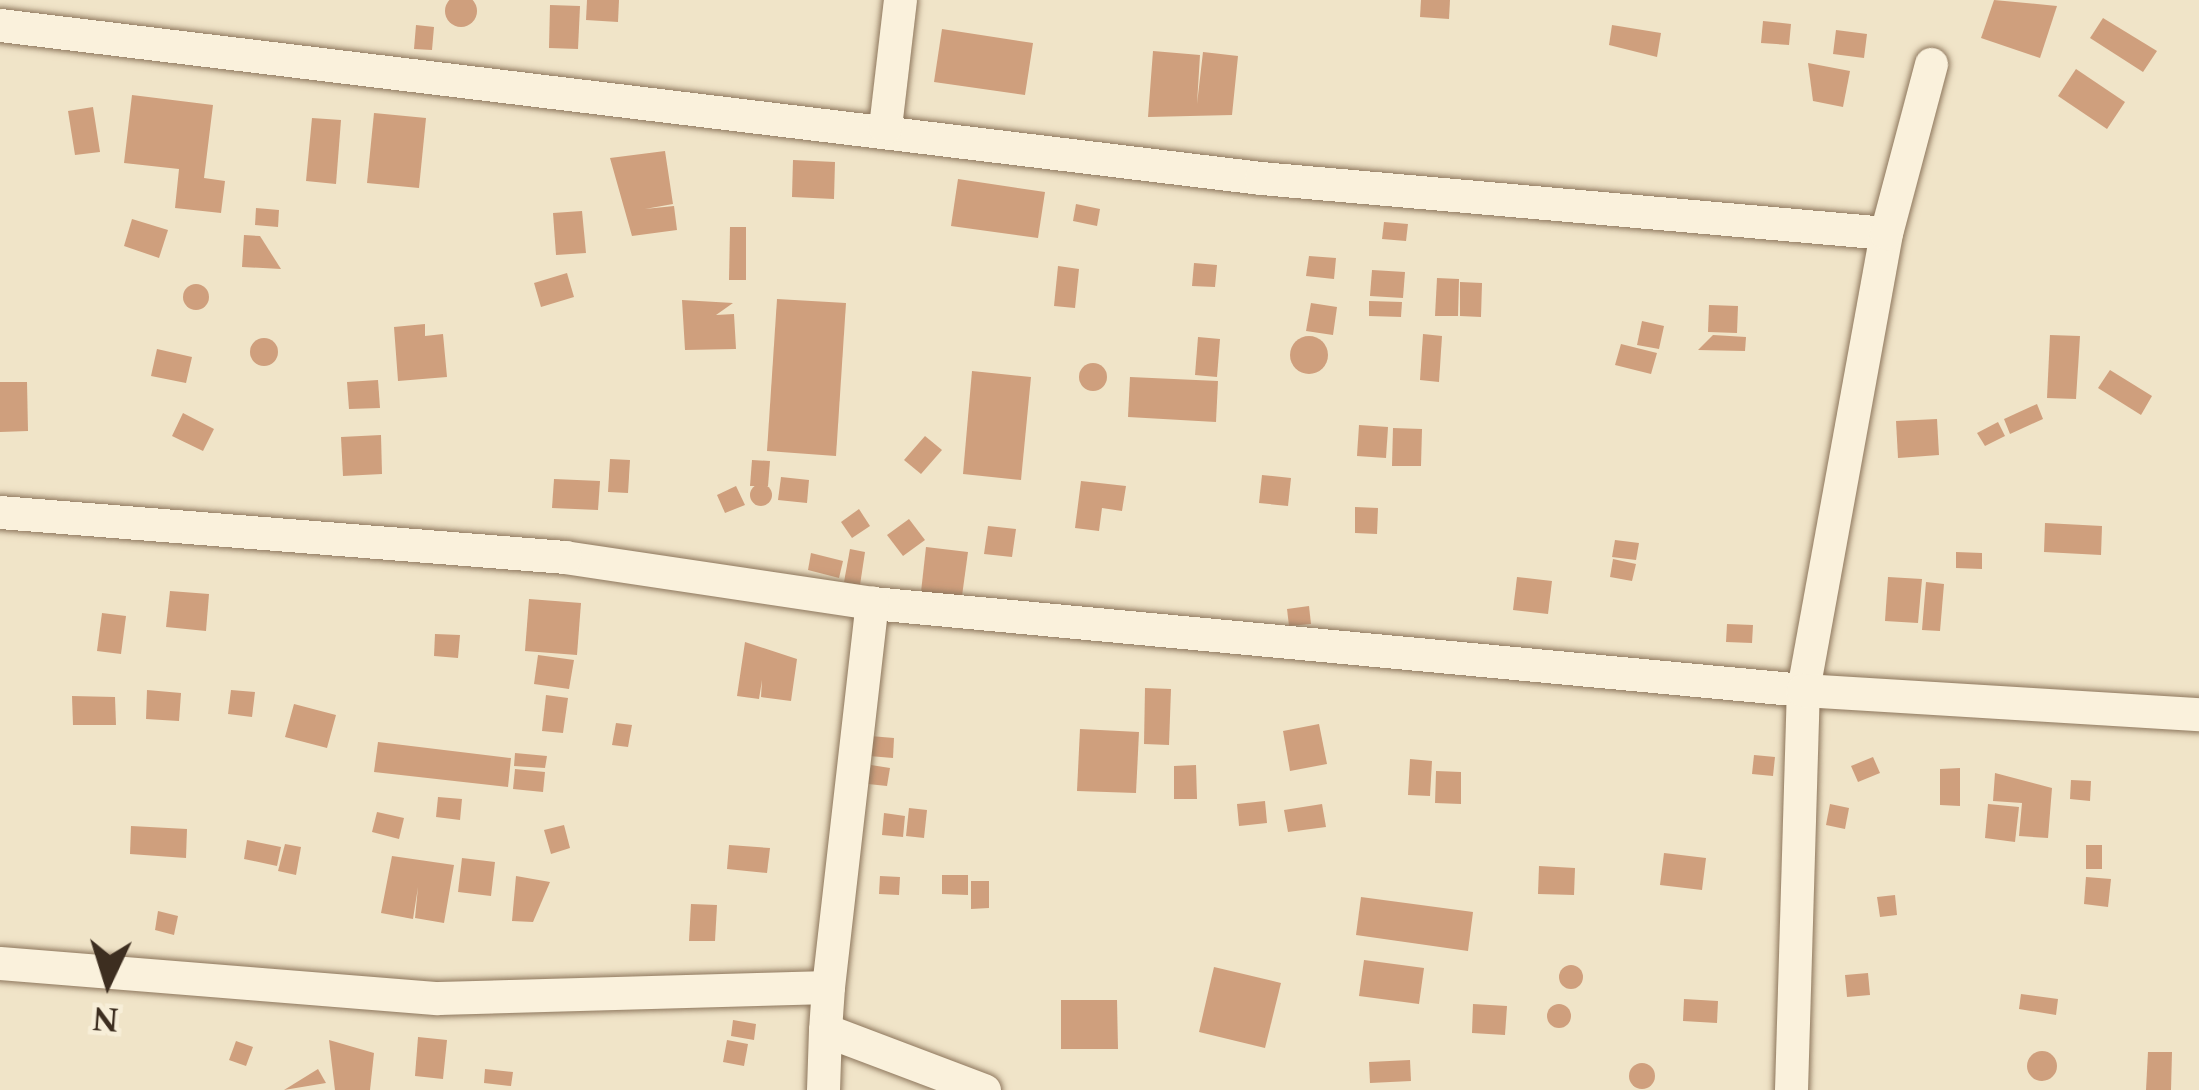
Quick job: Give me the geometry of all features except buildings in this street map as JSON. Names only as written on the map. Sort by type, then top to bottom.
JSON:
[{"type":"street","points":[[885,127],[900,0]]},
{"type":"street","points":[[0,25],[885,127],[1261,178],[1886,233]]},
{"type":"street","points":[[1791,1090],[1803,690],[1886,233],[1931,64]]},
{"type":"street","points":[[0,512],[565,557],[872,603],[1803,690],[2199,714]]},
{"type":"street","points":[[823,1090],[828,987],[872,603]]},
{"type":"street","points":[[0,963],[438,998],[828,987]]},
{"type":"street","points":[[825,1030],[984,1090]]}]
